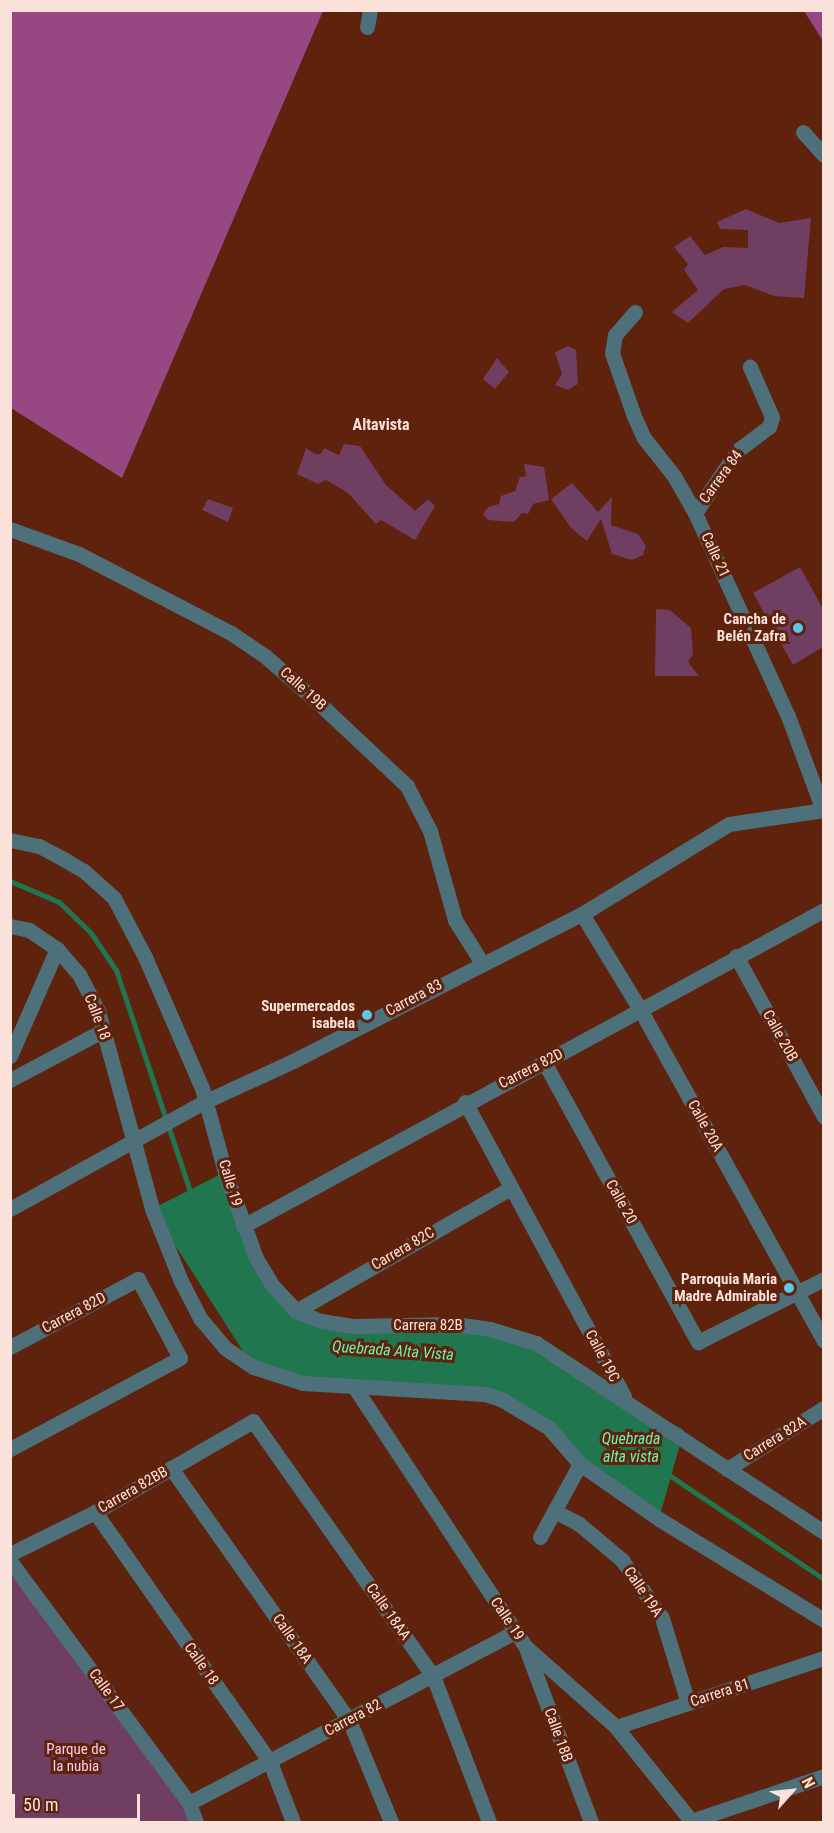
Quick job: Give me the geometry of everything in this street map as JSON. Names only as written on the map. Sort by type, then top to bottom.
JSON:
[{"type":"street","points":[[367,27],[370,10]]},
{"type":"street","points":[[803,132],[824,155]]},
{"type":"street","name":"Calle 21","points":[[635,312],[615,335],[612,353],[644,438],[674,477],[695,513],[788,716],[823,810]]},
{"type":"street","name":"Carrera 84","points":[[695,513],[738,450],[769,427],[772,417],[750,367]]},
{"type":"street","name":"Calle 19B","points":[[10,529],[79,554],[231,633],[265,656],[324,708],[412,793],[430,831],[455,920],[482,963]]},
{"type":"street","name":"Carrera 83","points":[[10,1209],[132,1145],[206,1101],[293,1061],[582,914],[729,824],[823,810]]},
{"type":"street","name":"Calle 19","points":[[10,840],[39,846],[62,858],[84,871],[114,898],[173,1020],[206,1101],[243,1226],[273,1286],[296,1311],[321,1321]]},
{"type":"street","name":"Carrera 82D","points":[[243,1226],[465,1102],[641,1011],[821,910]]},
{"type":"street","name":"Calle 20A","points":[[582,914],[641,1011],[824,1341]]},
{"type":"street","name":"Calle 18","points":[[10,926],[29,930],[57,949],[79,975],[104,1030],[132,1145]]},
{"type":"street","points":[[10,1056],[57,949]]},
{"type":"street","name":"Calle 20B","points":[[736,956],[824,1117]]},
{"type":"street","points":[[10,1080],[104,1030]]},
{"type":"street","name":"Calle 20","points":[[544,1062],[698,1342],[798,1292]]},
{"type":"street","name":"Calle 19C","points":[[465,1102],[625,1399],[824,1532]]},
{"type":"street","points":[[132,1145],[152,1209],[200,1318],[225,1348],[253,1367],[303,1383],[485,1394],[501,1400],[549,1428],[580,1464],[659,1519],[824,1620]]},
{"type":"street","name":"Carrera 82C","points":[[296,1311],[511,1188]]},
{"type":"street","name":"Carrera 82D","points":[[10,1347],[138,1279],[180,1358],[10,1449]]},
{"type":"street","points":[[798,1292],[824,1279]]},
{"type":"street","name":"Carrera 82B","points":[[321,1321],[354,1326],[455,1324],[513,1334],[536,1343],[625,1399]]},
{"type":"street","name":"Calle 19","points":[[356,1388],[526,1647],[616,1727],[692,1822]]},
{"type":"street","name":"Carrera 82A","points":[[727,1469],[824,1408]]},
{"type":"street","name":"Carrera 82BB","points":[[10,1554],[95,1512],[253,1421]]},
{"type":"street","name":"Calle 18AA","points":[[253,1421],[433,1676],[489,1822]]},
{"type":"street","points":[[540,1537],[580,1464]]},
{"type":"street","name":"Calle 18A","points":[[171,1468],[349,1720],[391,1822]]},
{"type":"street","name":"Calle 19A","points":[[554,1511],[579,1524],[622,1560],[662,1618],[688,1703]]},
{"type":"street","name":"Calle 18","points":[[95,1512],[270,1762],[293,1822]]},
{"type":"street","name":"Calle 17","points":[[10,1561],[189,1803],[196,1822]]},
{"type":"street","name":"Carrera 82","points":[[189,1803],[515,1632]]},
{"type":"street","name":"Calle 18B","points":[[526,1647],[591,1822]]},
{"type":"street","name":"Carrera 81","points":[[616,1727],[824,1658]]},
{"type":"street","points":[[692,1822],[824,1776]]},
{"type":"green space","points":[[746,209],[779,223],[811,218],[804,298],[774,296],[745,285],[724,289],[688,323],[672,312],[698,290],[684,270],[688,264],[674,247],[690,236],[705,255],[723,247],[748,248],[748,230],[720,229],[717,222]]},
{"type":"green space","points":[[568,346],[576,350],[578,384],[568,390],[555,385],[562,374],[555,352]]},
{"type":"green space","points":[[497,358],[509,372],[495,389],[483,379]]},
{"type":"green space","points":[[344,444],[360,446],[386,485],[415,511],[428,499],[435,506],[415,540],[381,520],[376,524],[348,493],[326,480],[318,484],[297,474],[306,448],[315,454],[321,454],[324,448],[339,455]]},
{"type":"green space","points":[[524,464],[544,467],[549,500],[533,504],[528,514],[522,513],[514,522],[488,520],[483,514],[488,507],[499,504],[501,496],[515,491],[520,477],[526,476]]},
{"type":"green space","points":[[572,483],[598,512],[612,497],[611,525],[638,534],[646,546],[643,555],[632,560],[612,554],[601,519],[587,541],[571,528],[551,499]]},
{"type":"green space","points":[[208,499],[233,508],[228,522],[202,510]]},
{"type":"green space","name":"Cancha de Belén Zafra","points":[[800,567],[823,609],[823,647],[793,665],[753,593]]},
{"type":"green space","points":[[656,609],[670,610],[691,628],[693,654],[688,662],[699,676],[655,676]]},
{"type":"green space","name":"Parque de la nubia","points":[[10,1561],[196,1822],[11,1822]]},
{"type":"shaded area","points":[[10,11],[323,11],[122,478],[11,408]]},
{"type":"shaded area","points":[[804,11],[823,11],[823,41]]},
{"type":"water","name":"Quebrada alta vista","points":[[225,1172],[243,1226],[286,1302],[354,1326],[490,1329],[536,1343],[625,1399],[684,1430],[659,1519],[580,1464],[549,1428],[468,1394],[355,1388],[253,1367],[152,1209]]},
{"type":"waterway","name":"Quebrada Alta Vista","points":[[10,881],[59,902],[91,933],[116,970],[192,1197]]},
{"type":"waterway","name":"Quebrada Alta Vista","points":[[666,1473],[824,1579]]},
{"type":"place","name":"Cancha de Belén Zafra","points":[[798,628]]},
{"type":"place","name":"Supermercados isabela","points":[[367,1015]]},
{"type":"place","name":"Parroquia Maria Madre Admirable","points":[[789,1288]]},
{"type":"district","name":"Altavista","points":[[381,425]]}]
